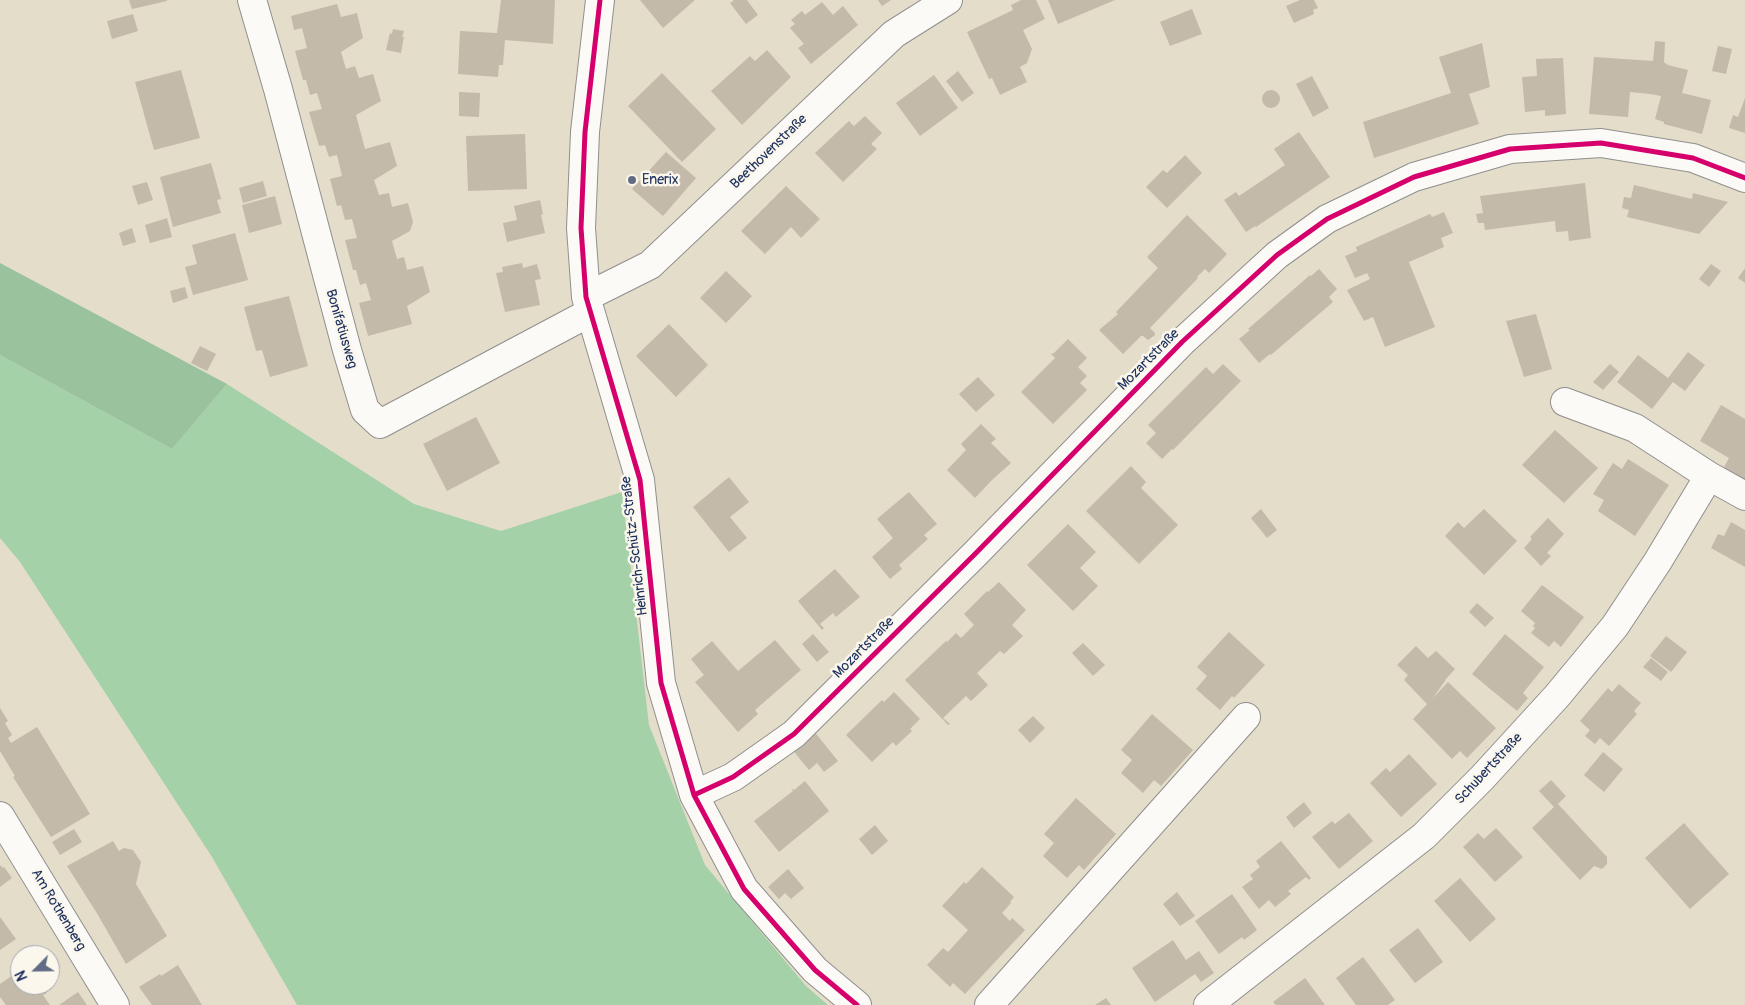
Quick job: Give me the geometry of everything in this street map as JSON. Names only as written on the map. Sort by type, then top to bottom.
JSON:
[{"type":"street","name":"Bonifatiusweg","points":[[252,0],[278,89],[346,350],[365,410],[380,424],[587,305]]},
{"type":"street","name":"Heinrich-Schütz-Straße","points":[[600,0],[585,132],[581,228],[587,305],[640,480],[661,683],[694,795],[744,889],[815,970],[857,1005]]},
{"type":"street","name":"Beethovenstraße","points":[[587,305],[650,265],[894,34],[948,0]]},
{"type":"street","name":"Mozartstraße","points":[[694,795],[733,777],[794,734],[976,553],[1182,342],[1277,255],[1326,219],[1414,177],[1510,149],[1601,143],[1693,158],[1745,178]]},
{"type":"street","points":[[1565,402],[1635,428],[1708,476],[1745,496]]},
{"type":"street","name":"Schubertstraße","points":[[1208,1005],[1424,836],[1482,778],[1557,696],[1615,626],[1658,561],[1708,476]]},
{"type":"street","points":[[989,1005],[1246,717]]},
{"type":"street","name":"Am Rothenberg","points":[[0,816],[115,1005]]},
{"type":"green space","points":[[0,263],[227,384],[172,449],[0,355]]},
{"type":"green space","points":[[0,355],[172,449],[227,384],[414,504],[501,531],[622,492],[649,725],[705,865],[806,986],[828,1005],[297,1005],[212,857],[20,562],[0,538]]},
{"type":"building","points":[[129,0],[167,0],[167,1],[132,9]]},
{"type":"building","points":[[501,0],[555,0],[553,44],[505,40],[503,65],[499,65],[498,77],[458,74],[460,31],[497,33]]},
{"type":"building","points":[[640,0],[695,0],[663,28]]},
{"type":"building","points":[[734,0],[747,0],[758,15],[746,24],[730,3]]},
{"type":"building","points":[[878,0],[891,0],[882,6]]},
{"type":"building","points":[[1021,0],[1036,0],[1045,19],[1023,30],[1032,49],[1027,63],[1020,67],[1027,82],[1000,95],[992,78],[989,79],[967,32],[1013,10],[1011,5]]},
{"type":"building","points":[[1048,0],[1115,0],[1058,24]]},
{"type":"building","points":[[1300,0],[1314,0],[1318,8],[1313,10],[1314,14],[1294,23],[1286,6]]},
{"type":"building","points":[[822,2],[833,15],[843,6],[858,25],[811,64],[798,48],[804,44],[790,28],[795,24],[791,20],[802,11],[805,15]]},
{"type":"building","points":[[337,4],[341,17],[357,13],[363,38],[341,52],[346,69],[355,66],[359,78],[373,74],[381,101],[356,115],[365,149],[390,142],[397,166],[374,180],[379,195],[389,193],[392,207],[408,203],[413,222],[410,231],[392,241],[397,259],[404,257],[407,270],[423,266],[430,292],[407,306],[412,324],[368,336],[359,303],[371,300],[366,283],[360,285],[356,270],[353,270],[345,240],[357,238],[352,219],[345,220],[341,205],[337,206],[330,179],[342,176],[337,155],[329,157],[325,145],[319,146],[309,112],[322,109],[317,93],[310,95],[306,80],[303,80],[295,51],[307,48],[302,28],[294,30],[291,16]]},
{"type":"building","points":[[1192,9],[1202,34],[1170,46],[1160,22]]},
{"type":"building","points":[[133,14],[138,31],[112,39],[107,21]]},
{"type":"building","points":[[393,29],[404,31],[401,53],[386,50],[390,33],[392,34]]},
{"type":"building","points":[[1655,41],[1665,42],[1664,62],[1668,65],[1688,70],[1682,93],[1711,100],[1702,134],[1664,124],[1664,122],[1655,119],[1661,96],[1650,94],[1630,92],[1628,117],[1589,114],[1594,57],[1653,61]]},
{"type":"building","points":[[1482,43],[1490,87],[1469,94],[1479,124],[1374,158],[1363,122],[1451,93],[1439,57]]},
{"type":"building","points":[[1718,46],[1732,49],[1726,74],[1712,71]]},
{"type":"building","points":[[767,50],[791,77],[742,125],[711,91],[750,56],[755,61]]},
{"type":"building","points":[[1563,58],[1566,114],[1545,116],[1545,110],[1525,112],[1522,77],[1537,76],[1536,59]]},
{"type":"building","points":[[181,70],[200,138],[154,150],[135,82]]},
{"type":"building","points":[[958,71],[974,93],[962,102],[946,81]]},
{"type":"building","points":[[662,73],[716,129],[682,162],[628,106]]},
{"type":"building","points":[[934,75],[958,108],[920,136],[896,103]]},
{"type":"building","points":[[1312,76],[1329,108],[1313,117],[1296,84]]},
{"type":"building","points":[[1271,90],[1277,93],[1280,99],[1277,105],[1271,108],[1265,105],[1262,99],[1265,93]]},
{"type":"building","points":[[459,92],[480,93],[479,117],[459,116]]},
{"type":"building","points":[[1745,98],[1745,133],[1729,128],[1733,115],[1738,117]]},
{"type":"building","points":[[865,116],[882,133],[871,144],[877,149],[843,182],[815,153],[849,121],[854,126]]},
{"type":"building","points":[[1299,132],[1330,177],[1246,232],[1224,200],[1236,192],[1239,196],[1285,165],[1274,149]]},
{"type":"building","points":[[525,134],[527,189],[468,191],[466,136]]},
{"type":"building","points":[[666,152],[696,178],[663,216],[632,189]]},
{"type":"building","points":[[1185,155],[1202,173],[1167,208],[1146,187],[1163,170],[1167,173]]},
{"type":"building","points":[[211,163],[221,199],[217,200],[221,213],[173,227],[160,177]]},
{"type":"building","points":[[263,181],[267,196],[243,203],[239,188]]},
{"type":"building","points":[[147,182],[153,200],[138,205],[132,186]]},
{"type":"building","points":[[1585,183],[1591,238],[1569,241],[1568,231],[1556,232],[1555,221],[1485,230],[1484,223],[1478,223],[1476,214],[1483,213],[1480,196]]},
{"type":"building","points":[[1634,185],[1692,199],[1693,193],[1728,202],[1699,234],[1627,217],[1629,210],[1622,208],[1624,197],[1631,198]]},
{"type":"building","points":[[786,186],[820,219],[801,238],[791,227],[765,254],[741,231]]},
{"type":"building","points":[[275,196],[282,224],[249,233],[242,205]]},
{"type":"building","points":[[540,200],[545,233],[507,242],[503,223],[517,220],[514,206]]},
{"type":"building","points":[[1444,212],[1453,233],[1441,238],[1444,247],[1409,262],[1435,327],[1385,347],[1373,317],[1364,321],[1347,290],[1370,279],[1367,273],[1355,278],[1345,256],[1357,251],[1356,247],[1430,214],[1432,217]]},
{"type":"building","points":[[1187,215],[1227,254],[1209,273],[1205,269],[1150,328],[1155,335],[1148,340],[1141,336],[1123,354],[1099,330],[1118,314],[1116,312],[1158,268],[1147,257]]},
{"type":"building","points":[[167,218],[172,237],[150,243],[145,225]]},
{"type":"building","points":[[132,228],[136,242],[123,246],[119,233]]},
{"type":"building","points":[[235,233],[248,280],[193,295],[185,267],[197,264],[192,245]]},
{"type":"building","points":[[522,263],[523,268],[537,264],[541,279],[535,280],[540,305],[505,312],[496,273],[503,272],[502,267]]},
{"type":"building","points":[[1711,264],[1721,271],[1709,287],[1699,279]]},
{"type":"building","points":[[1745,268],[1745,283],[1738,278]]},
{"type":"building","points":[[1319,269],[1337,289],[1329,297],[1333,302],[1259,363],[1239,339],[1250,330],[1248,329]]},
{"type":"building","points":[[726,271],[752,296],[726,323],[700,298]]},
{"type":"building","points":[[185,287],[188,298],[173,303],[170,291]]},
{"type":"building","points":[[289,296],[308,366],[270,377],[262,350],[256,351],[244,307]]},
{"type":"building","points":[[1536,314],[1552,369],[1524,377],[1506,321]]},
{"type":"building","points":[[669,324],[708,365],[676,397],[636,356]]},
{"type":"building","points":[[1068,339],[1087,358],[1078,367],[1087,376],[1080,383],[1087,390],[1053,424],[1021,392],[1055,358],[1051,354]]},
{"type":"building","points":[[200,346],[216,354],[207,371],[191,363]]},
{"type":"building","points":[[1688,352],[1705,365],[1685,391],[1673,382],[1652,409],[1617,382],[1638,355],[1668,378]]},
{"type":"building","points":[[1223,364],[1241,381],[1162,459],[1146,443],[1156,433],[1148,425],[1206,367],[1213,374]]},
{"type":"building","points":[[1610,364],[1619,372],[1603,390],[1593,382]]},
{"type":"building","points":[[978,377],[995,395],[976,412],[959,394]]},
{"type":"building","points":[[1721,405],[1745,419],[1745,483],[1723,469],[1729,458],[1700,441]]},
{"type":"building","points":[[476,417],[500,463],[447,491],[423,444]]},
{"type":"building","points":[[981,424],[996,439],[991,443],[1011,463],[975,498],[947,470],[966,450],[961,444]]},
{"type":"building","points":[[1555,430],[1598,468],[1564,503],[1522,465]]},
{"type":"building","points":[[1628,459],[1669,485],[1635,536],[1598,511],[1604,500],[1593,494],[1613,463],[1622,469]]},
{"type":"building","points":[[1131,466],[1146,482],[1141,488],[1178,525],[1139,564],[1086,511]]},
{"type":"building","points":[[729,477],[749,502],[730,517],[747,538],[729,552],[693,507]]},
{"type":"building","points":[[909,492],[937,524],[924,535],[928,539],[899,565],[902,569],[890,579],[872,557],[893,538],[877,519]]},
{"type":"building","points":[[1261,509],[1277,530],[1267,538],[1251,518]]},
{"type":"building","points":[[1484,509],[1517,541],[1484,575],[1445,536],[1458,522],[1464,528]]},
{"type":"building","points":[[1548,518],[1564,534],[1547,553],[1551,556],[1541,566],[1524,548],[1532,539],[1530,537]]},
{"type":"building","points":[[1731,522],[1745,530],[1745,567],[1711,548],[1718,534],[1724,536]]},
{"type":"building","points":[[1068,524],[1096,552],[1080,568],[1098,586],[1073,611],[1027,565]]},
{"type":"building","points":[[835,569],[860,597],[836,617],[833,613],[820,624],[824,628],[822,630],[798,601]]},
{"type":"building","points":[[999,582],[1026,610],[1012,625],[1023,636],[1004,654],[1000,651],[977,673],[988,685],[971,701],[966,696],[943,718],[950,724],[948,725],[905,680],[956,633],[961,638],[974,625],[964,614]]},
{"type":"building","points":[[1542,585],[1584,617],[1561,647],[1554,641],[1549,647],[1531,633],[1535,628],[1533,626],[1535,623],[1521,611]]},
{"type":"building","points":[[1477,603],[1494,618],[1485,627],[1469,612]]},
{"type":"building","points":[[1229,632],[1265,665],[1220,710],[1196,689],[1207,676],[1197,667]]},
{"type":"building","points":[[813,634],[829,652],[817,662],[802,644]]},
{"type":"building","points":[[1505,634],[1544,667],[1523,693],[1528,698],[1517,711],[1472,674]]},
{"type":"building","points":[[1666,636],[1687,652],[1671,672],[1650,656]]},
{"type":"building","points":[[775,640],[801,670],[755,710],[758,714],[738,732],[695,682],[704,675],[691,659],[712,641],[738,671]]},
{"type":"building","points":[[1083,643],[1105,665],[1093,676],[1072,653]]},
{"type":"building","points":[[1416,646],[1428,658],[1436,651],[1455,669],[1427,704],[1404,680],[1408,675],[1397,665]]},
{"type":"building","points":[[1651,658],[1668,672],[1661,681],[1643,667]]},
{"type":"building","points":[[1448,682],[1496,728],[1467,758],[1460,751],[1452,759],[1413,719]]},
{"type":"building","points":[[1619,684],[1641,703],[1634,711],[1637,714],[1609,746],[1600,738],[1595,744],[1585,736],[1590,730],[1580,721],[1608,688],[1612,692]]},
{"type":"building","points":[[894,692],[920,719],[910,729],[912,731],[896,746],[893,742],[872,762],[846,735],[882,700],[884,702]]},
{"type":"building","points":[[0,708],[8,721],[5,723],[12,735],[8,738],[11,743],[37,727],[90,814],[51,837],[13,777],[15,776],[0,751]]},
{"type":"building","points":[[1152,714],[1193,750],[1161,786],[1154,780],[1143,793],[1121,773],[1132,760],[1121,750]]},
{"type":"building","points":[[1033,716],[1045,728],[1030,743],[1018,730]]},
{"type":"building","points":[[813,730],[838,761],[824,772],[817,763],[809,770],[791,748]]},
{"type":"building","points":[[1603,752],[1623,769],[1604,792],[1584,775]]},
{"type":"building","points":[[1409,754],[1437,784],[1401,817],[1370,783],[1386,768],[1390,772]]},
{"type":"building","points":[[1551,780],[1566,796],[1558,804],[1607,857],[1607,864],[1602,869],[1594,866],[1580,880],[1532,828],[1554,807],[1539,791]]},
{"type":"building","points":[[805,781],[829,811],[779,852],[754,821],[793,791],[791,788],[794,790]]},
{"type":"building","points":[[1076,798],[1116,834],[1084,870],[1079,865],[1067,878],[1043,856],[1054,843],[1044,834]]},
{"type":"building","points":[[1304,802],[1312,813],[1294,828],[1286,817]]},
{"type":"building","points":[[1349,813],[1373,841],[1339,869],[1312,837],[1332,821],[1335,824]]},
{"type":"building","points":[[1684,823],[1729,874],[1690,909],[1645,858]]},
{"type":"building","points":[[875,825],[888,841],[872,855],[859,839]]},
{"type":"building","points":[[1496,828],[1523,857],[1495,882],[1463,847],[1478,833],[1484,839]]},
{"type":"building","points":[[74,829],[82,842],[60,855],[52,842]]},
{"type":"building","points":[[113,841],[119,851],[124,848],[133,850],[141,862],[136,884],[167,936],[126,964],[67,866]]},
{"type":"building","points":[[1281,841],[1311,878],[1309,880],[1306,877],[1288,891],[1291,894],[1275,907],[1269,900],[1259,909],[1242,887],[1253,879],[1250,875],[1260,867],[1256,861]]},
{"type":"building","points":[[0,865],[4,867],[12,878],[0,887]]},
{"type":"building","points":[[982,867],[1014,897],[1002,913],[1010,921],[1012,918],[1025,930],[965,994],[953,983],[950,987],[927,965],[943,948],[948,952],[968,930],[942,906],[964,882],[966,884]]},
{"type":"building","points":[[788,869],[804,888],[791,899],[785,893],[779,899],[768,887]]},
{"type":"building","points":[[1460,878],[1496,919],[1470,942],[1434,901]]},
{"type":"building","points":[[1177,892],[1195,916],[1180,926],[1163,904]]},
{"type":"building","points":[[1232,894],[1257,930],[1244,940],[1242,937],[1219,954],[1195,921]]},
{"type":"building","points":[[0,917],[16,939],[0,950]]},
{"type":"building","points":[[1418,928],[1443,962],[1415,983],[1389,950]]},
{"type":"building","points":[[1173,940],[1186,960],[1199,951],[1214,973],[1201,982],[1195,974],[1155,1002],[1132,968]]},
{"type":"building","points":[[1363,957],[1395,1000],[1388,1005],[1356,1005],[1336,978]]},
{"type":"building","points":[[178,965],[202,1005],[152,1005],[139,987]]},
{"type":"building","points":[[10,977],[10,995],[43,995],[50,1005],[6,1005],[0,997],[0,984]]},
{"type":"building","points":[[1305,978],[1325,1005],[1276,1005],[1273,1002]]},
{"type":"building","points":[[78,992],[87,1005],[59,1005]]},
{"type":"building","points":[[1106,998],[1111,1005],[1095,1005]]},
{"type":"cycle path","points":[[600,0],[585,132],[581,228],[586,297],[640,480],[661,683],[694,795],[744,889],[815,970],[857,1005]]},
{"type":"cycle path","points":[[694,795],[733,777],[794,734],[976,553],[1182,342],[1277,255],[1327,219],[1414,177],[1510,149],[1601,143],[1693,158],[1745,178]]},
{"type":"place","name":"Enerix","points":[[632,180]]}]
